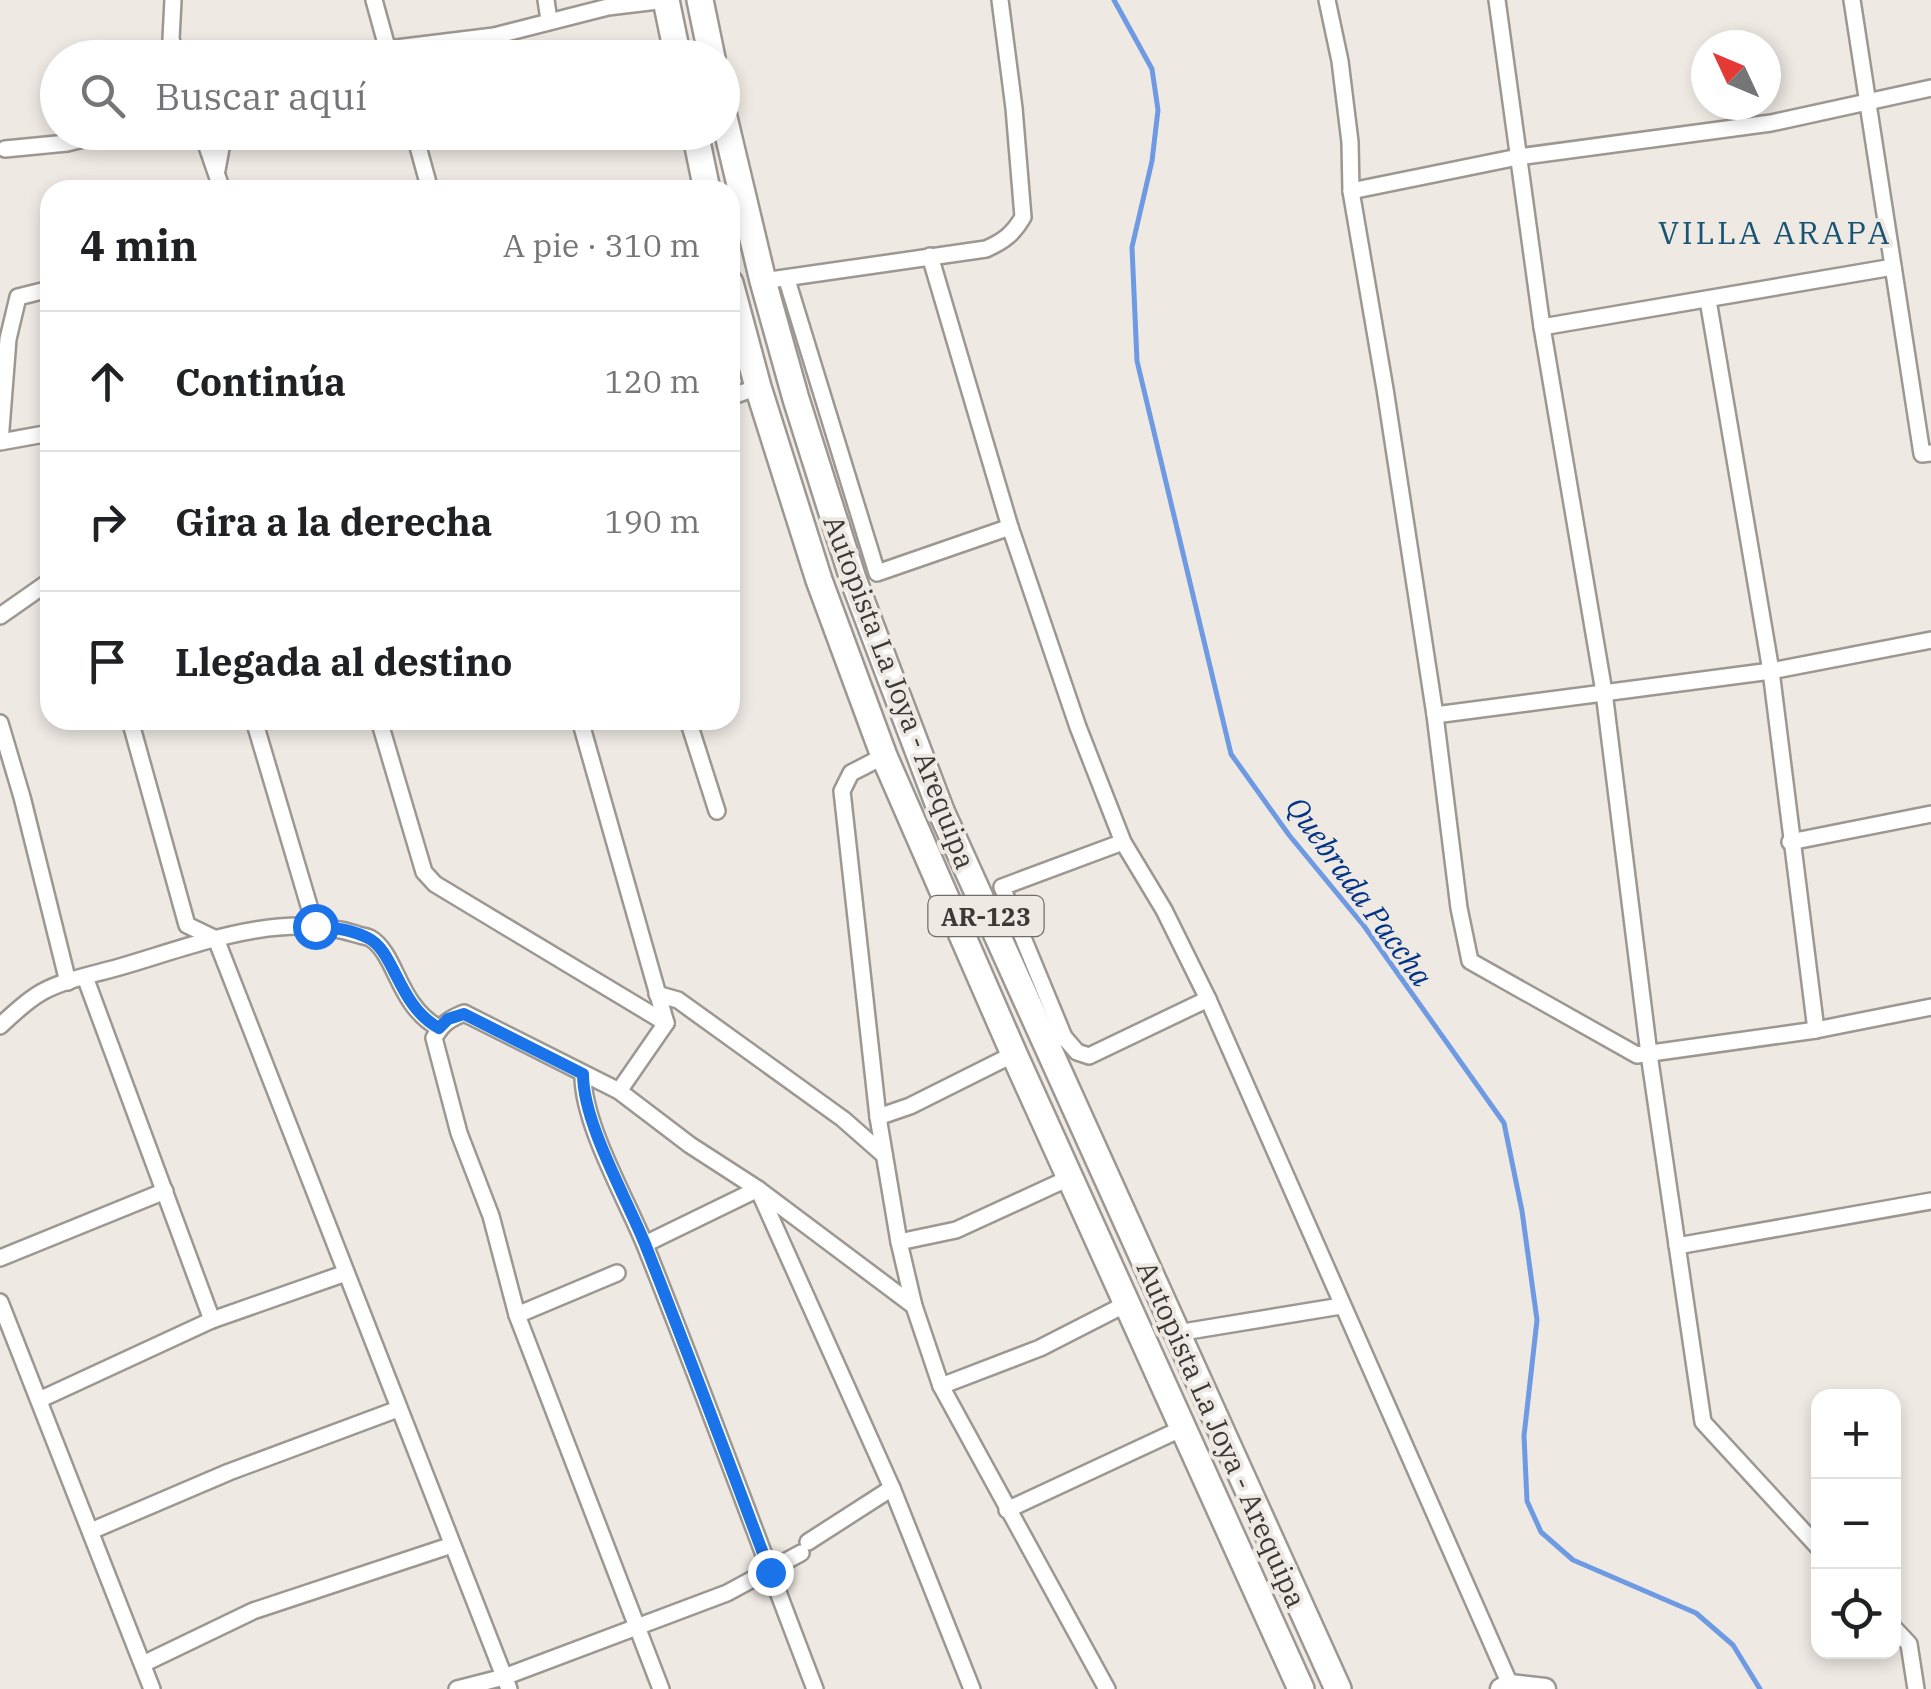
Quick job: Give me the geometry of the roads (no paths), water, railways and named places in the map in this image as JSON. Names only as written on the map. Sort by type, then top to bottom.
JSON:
[{"type":"main road","points":[[666,0],[674,40]]},
{"type":"main road","points":[[700,0],[708,40]]},
{"type":"main road","points":[[699,150],[706,180]]},
{"type":"main road","name":"Autopista La Joya - Arequipa","points":[[735,150],[775,280],[796,399],[880,652],[947,826],[1054,1040],[1176,1333],[1338,1689]]},
{"type":"main road","name":"Autopista La Joya - Arequipa","points":[[740,320],[819,580],[884,756],[1069,1178],[1301,1689]]},
{"type":"street","points":[[171,40],[173,0]]},
{"type":"street","points":[[374,0],[385,40]]},
{"type":"street","points":[[546,0],[549,20]]},
{"type":"street","points":[[469,40],[608,7],[666,0]]},
{"type":"street","points":[[1000,0],[1022,216],[1015,231],[1005,241],[986,249],[775,280],[877,573],[1010,526]]},
{"type":"street","points":[[1327,0],[1340,61],[1350,142],[1351,191],[1435,714],[1459,908],[1470,960],[1637,1055],[1816,1030],[1931,1007]]},
{"type":"street","points":[[1497,0],[1542,326],[1604,692],[1649,1054],[1703,1422],[1811,1539]]},
{"type":"street","points":[[1852,0],[1922,454],[1931,453]]},
{"type":"street","points":[[1351,191],[1518,158],[1772,123],[1931,88]]},
{"type":"street","points":[[4,150],[40,147]]},
{"type":"street","points":[[208,150],[218,180]]},
{"type":"street","points":[[219,180],[221,150]]},
{"type":"street","points":[[419,150],[427,180]]},
{"type":"street","points":[[930,256],[1010,526],[1078,727],[1123,842],[1164,910],[1208,999],[1508,1688],[1545,1689]]},
{"type":"street","points":[[1542,326],[1893,267]]},
{"type":"street","points":[[40,292],[18,297],[8,339],[0,442],[40,435]]},
{"type":"street","points":[[1708,300],[1772,671],[1816,1030]]},
{"type":"street","points":[[740,393],[758,387]]},
{"type":"street","points":[[0,616],[40,588]]},
{"type":"street","points":[[1435,714],[1772,671],[1931,640]]},
{"type":"street","points":[[0,723],[68,982]]},
{"type":"street","points":[[133,730],[187,925],[216,939],[507,1683]]},
{"type":"street","points":[[257,730],[315,926]]},
{"type":"street","points":[[382,730],[424,872],[434,884],[666,1024]]},
{"type":"street","points":[[583,730],[666,1024]]},
{"type":"street","points":[[691,730],[717,811]]},
{"type":"street","points":[[884,756],[850,773],[842,791],[878,1118],[914,1306],[942,1386],[1106,1689]]},
{"type":"street","points":[[1790,842],[1931,814]]},
{"type":"street","points":[[1123,842],[1002,887],[1054,1040],[1089,1056],[1208,999]]},
{"type":"street","points":[[0,1026],[28,1002],[68,982],[216,939],[252,931],[315,926],[343,928],[370,938],[383,951],[412,1007],[439,1028]]},
{"type":"street","points":[[85,977],[212,1320]]},
{"type":"street","points":[[657,994],[678,1000],[843,1119],[884,1156]]},
{"type":"street","points":[[662,1689],[517,1314],[491,1216],[459,1133],[434,1038],[439,1028],[448,1019],[464,1014],[619,1091],[914,1306]]},
{"type":"street","points":[[619,1091],[666,1024]]},
{"type":"street","points":[[878,1118],[1014,1054]]},
{"type":"street","points":[[583,1074],[583,1095],[815,1689]]},
{"type":"street","points":[[899,1242],[956,1230],[1069,1178]]},
{"type":"street","points":[[644,1244],[758,1189]]},
{"type":"street","points":[[758,1189],[892,1488],[972,1689]]},
{"type":"street","points":[[0,1258],[165,1191]]},
{"type":"street","points":[[1677,1246],[1931,1201]]},
{"type":"street","points":[[38,1400],[212,1320],[346,1272]]},
{"type":"street","points":[[517,1314],[617,1272]]},
{"type":"street","points":[[0,1302],[152,1689]]},
{"type":"street","points":[[942,1386],[1040,1348],[1128,1303]]},
{"type":"street","points":[[1176,1333],[1340,1306]]},
{"type":"street","points":[[91,1532],[196,1485],[398,1410]]},
{"type":"street","points":[[1007,1510],[1183,1428]]},
{"type":"street","points":[[458,1689],[507,1683],[727,1593],[770,1572],[892,1488]]},
{"type":"street","points":[[143,1664],[252,1611],[452,1546]]},
{"type":"street","points":[[1901,1635],[1909,1644],[1916,1689]]},
{"type":"waterway","name":"Quebrada Paccha","points":[[1114,0],[1152,69],[1158,110],[1152,161],[1132,247],[1137,361],[1231,754],[1289,835],[1364,926],[1504,1123],[1522,1211],[1537,1320],[1524,1436],[1527,1501],[1541,1532],[1573,1560],[1696,1613],[1733,1645],[1760,1689]]},
{"type":"district","name":"VILLA ARAPA","points":[[1775,232]]}]
